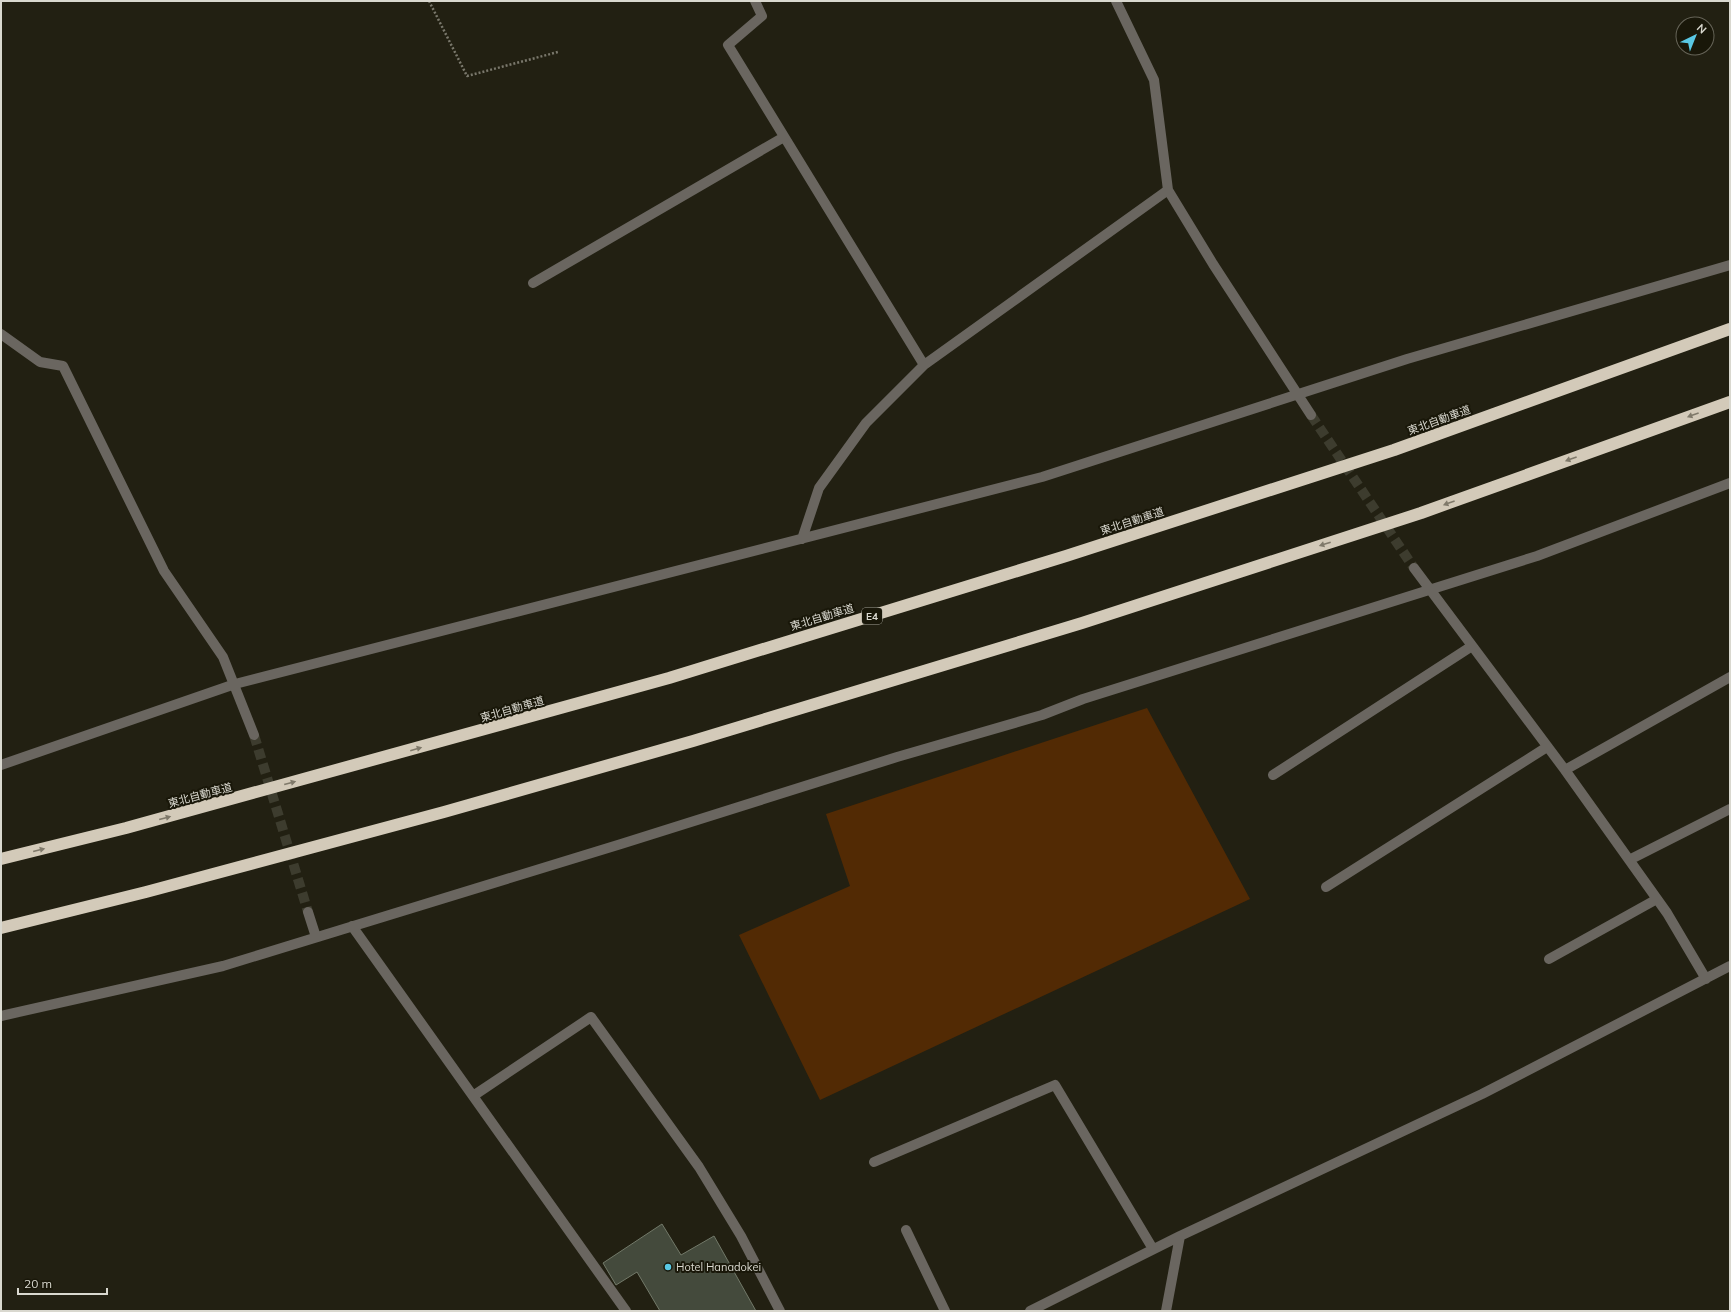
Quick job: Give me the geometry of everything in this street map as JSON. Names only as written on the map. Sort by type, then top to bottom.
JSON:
[{"type":"highway","name":"東北自動車道","points":[[1,859],[126,828],[390,756],[708,666],[1058,558],[1394,450],[1730,330]]},
{"type":"highway","points":[[1,928],[146,892],[444,812],[709,737],[1082,623],[1413,516],[1730,402]]},
{"type":"street","points":[[755,1],[762,16],[728,45],[924,365]]},
{"type":"street","points":[[1116,1],[1154,80],[1168,190],[1213,264],[1311,415]]},
{"type":"street","points":[[533,283],[784,138]]},
{"type":"street","points":[[802,539],[819,488],[866,423],[924,365],[1168,190]]},
{"type":"street","points":[[1,765],[235,684],[1042,478],[1407,359],[1730,265]]},
{"type":"street","points":[[1,334],[40,362],[63,366],[164,572],[223,657],[254,735]]},
{"type":"street","points":[[1,1016],[223,966],[621,844],[897,757],[1042,715],[1083,699],[1537,556],[1730,483]]},
{"type":"street","points":[[1414,568],[1565,770],[1667,913],[1706,979]]},
{"type":"street","points":[[1273,775],[1472,646]]},
{"type":"street","points":[[1565,770],[1730,677]]},
{"type":"street","points":[[1326,886],[1547,747]]},
{"type":"street","points":[[1629,860],[1730,809]]},
{"type":"street","points":[[1549,959],[1657,899]]},
{"type":"street","points":[[308,912],[316,937]]},
{"type":"street","points":[[352,926],[626,1311]]},
{"type":"street","points":[[1030,1311],[1180,1236],[1482,1094],[1730,966]]},
{"type":"street","points":[[473,1096],[590,1017],[699,1167],[741,1236],[780,1311]]},
{"type":"street","points":[[874,1162],[1055,1085],[1153,1249]]},
{"type":"street","points":[[906,1230],[945,1311]]},
{"type":"street","points":[[1166,1311],[1180,1236]]},
{"type":"path","points":[[429,1],[467,76],[558,52]]},
{"type":"shaded area","points":[[1147,708],[1250,899],[820,1100],[739,935],[850,886],[826,814]]},
{"type":"building","name":"Hotel Hanadokei","points":[[662,1224],[681,1255],[714,1236],[756,1311],[660,1311],[637,1272],[616,1285],[603,1263]]},
{"type":"tunnel","points":[[1311,415],[1414,568]]},
{"type":"tunnel","points":[[254,735],[308,912]]},
{"type":"place","name":"Hotel Hanadokei","points":[[668,1267]]}]
